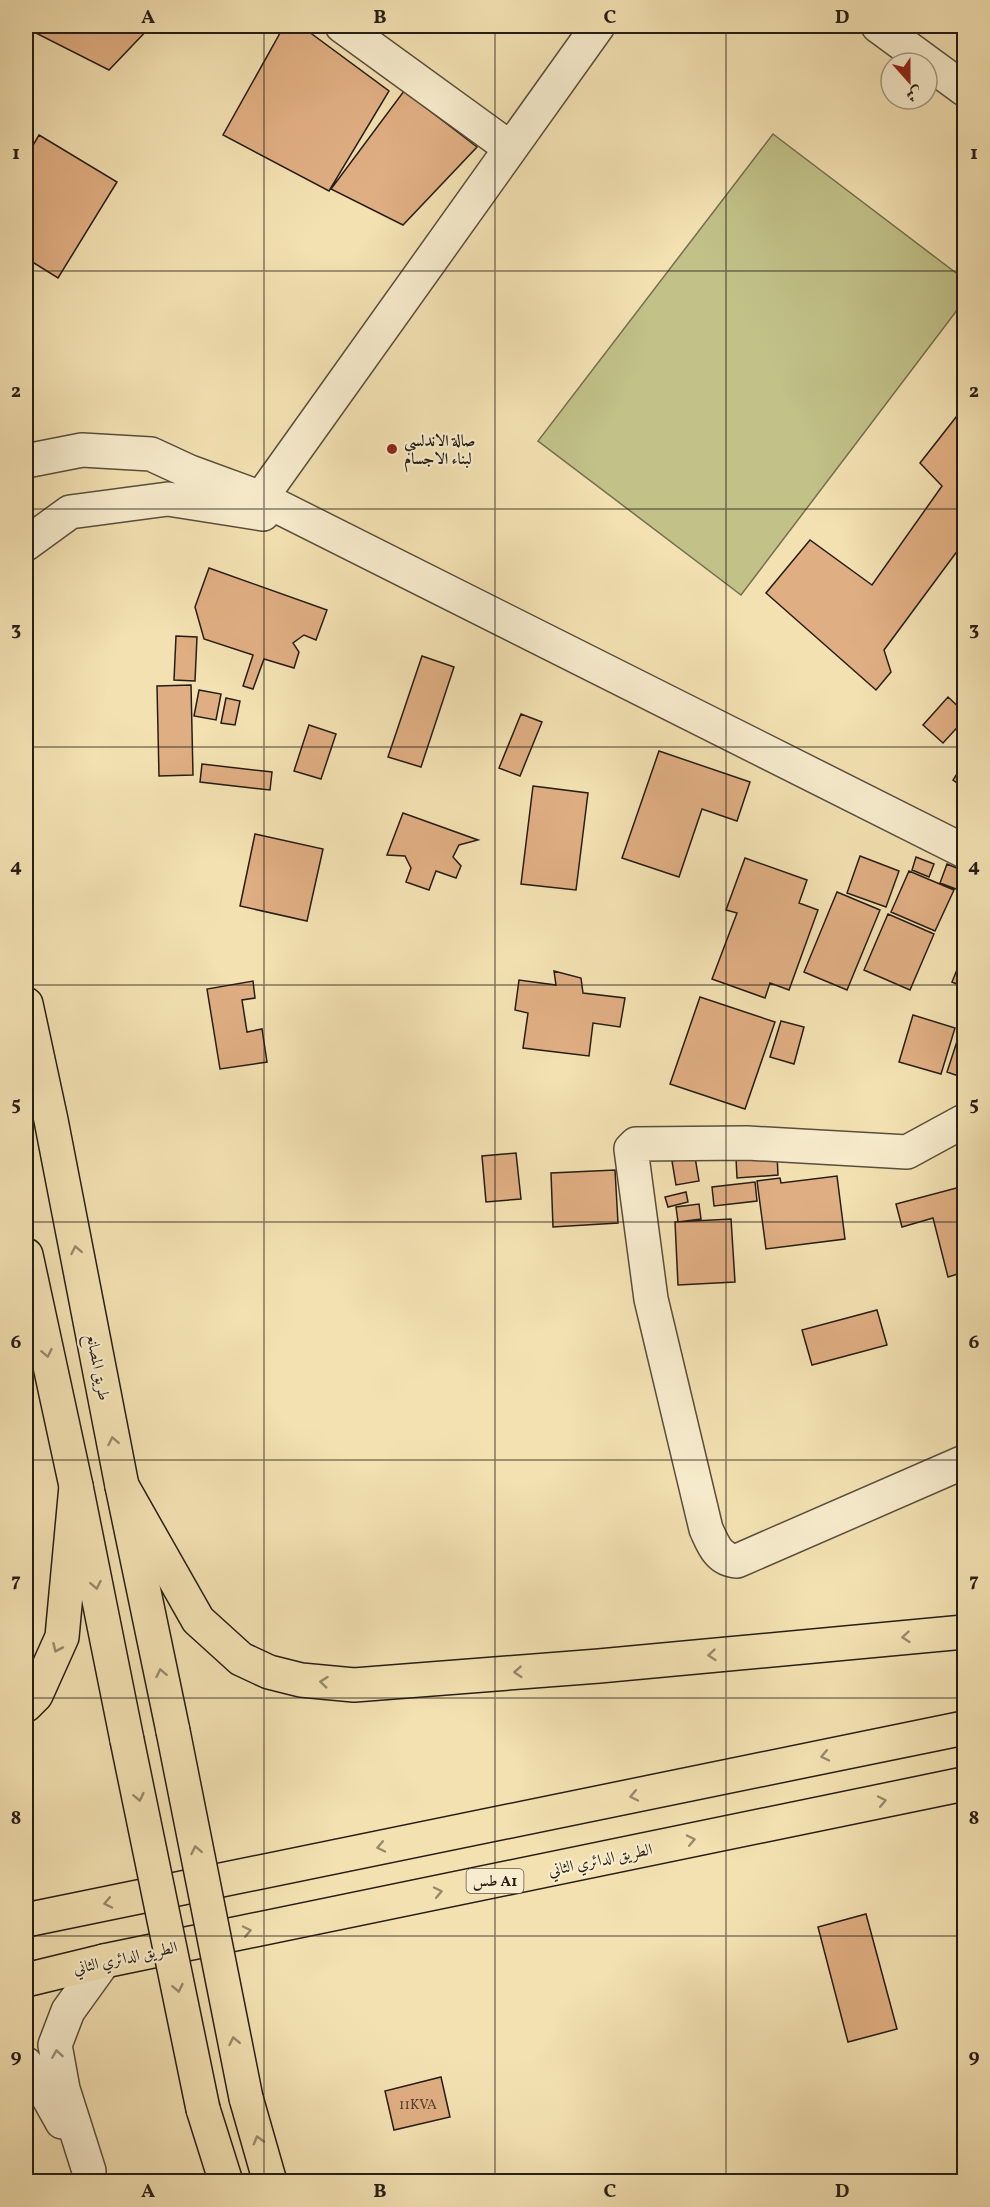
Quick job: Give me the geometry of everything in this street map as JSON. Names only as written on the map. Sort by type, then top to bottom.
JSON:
[{"type":"main road","name":"طريق المصانع","points":[[26,1004],[246,2098],[270,2181]]},
{"type":"main road","points":[[26,1255],[76,1486],[203,2109],[226,2181]]},
{"type":"main road","points":[[122,1485],[198,1620],[241,1659],[269,1672],[302,1680],[354,1685],[599,1666],[964,1632]]},
{"type":"main road","points":[[26,1705],[36,1695],[62,1637],[76,1486]]},
{"type":"main road","points":[[26,1920],[964,1728]]},
{"type":"main road","name":"الطريق الدائري الثاني","points":[[26,1980],[104,1961],[964,1784]]},
{"type":"street","points":[[342,26],[510,148]]},
{"type":"street","points":[[261,498],[598,26]]},
{"type":"street","points":[[878,26],[964,89]]},
{"type":"street","points":[[26,461],[82,450],[151,454],[190,472],[261,498],[964,850]]},
{"type":"street","points":[[26,544],[70,512],[168,499],[308,521]]},
{"type":"street","points":[[964,1121],[907,1152],[747,1143],[636,1144],[630,1149],[651,1299],[706,1529],[719,1554],[737,1561],[964,1461]]},
{"type":"street","points":[[91,2176],[63,2089],[55,2045],[68,2011],[104,1961]]},
{"type":"street","points":[[26,2064],[47,2095],[91,2176]]},
{"type":"green space","points":[[773,134],[964,279],[964,301],[741,595],[538,441]]},
{"type":"building","points":[[26,26],[151,26],[109,70]]},
{"type":"building","points":[[284,26],[301,26],[389,91],[329,191],[223,135]]},
{"type":"building","points":[[404,91],[477,147],[403,225],[331,189]]},
{"type":"building","points":[[39,135],[117,182],[58,278],[26,258],[26,157]]},
{"type":"building","points":[[964,407],[964,542],[884,650],[891,672],[876,690],[766,593],[810,540],[872,585],[942,486],[920,463]]},
{"type":"building","points":[[209,568],[327,610],[316,640],[304,635],[293,643],[299,652],[294,668],[264,659],[253,689],[243,686],[253,655],[204,639],[195,607]]},
{"type":"building","points":[[176,636],[197,637],[195,681],[174,680]]},
{"type":"building","points":[[422,656],[454,667],[421,767],[388,757]]},
{"type":"building","points":[[191,685],[193,775],[159,776],[157,686]]},
{"type":"building","points":[[199,690],[221,694],[216,720],[194,716]]},
{"type":"building","points":[[948,697],[964,712],[964,720],[943,743],[923,725]]},
{"type":"building","points":[[226,698],[240,701],[235,725],[221,723]]},
{"type":"building","points":[[521,714],[542,722],[520,776],[499,768]]},
{"type":"building","points":[[309,725],[336,734],[321,779],[294,771]]},
{"type":"building","points":[[659,751],[750,782],[737,821],[702,809],[679,877],[622,858]]},
{"type":"building","points":[[964,763],[964,788],[953,780]]},
{"type":"building","points":[[202,764],[272,772],[270,790],[200,782]]},
{"type":"building","points":[[533,786],[588,793],[576,890],[521,884]]},
{"type":"building","points":[[403,813],[478,840],[459,845],[453,857],[461,866],[456,878],[436,871],[429,890],[406,882],[411,868],[405,856],[387,855]]},
{"type":"building","points":[[255,834],[323,849],[307,921],[240,906]]},
{"type":"building","points":[[860,856],[899,871],[886,907],[847,893]]},
{"type":"building","points":[[916,857],[934,864],[929,877],[912,870]]},
{"type":"building","points":[[745,858],[807,880],[799,903],[818,910],[789,990],[770,983],[765,998],[712,979],[737,913],[726,910]]},
{"type":"building","points":[[947,864],[964,871],[964,892],[940,883]]},
{"type":"building","points":[[909,871],[954,890],[935,931],[891,912]]},
{"type":"building","points":[[837,892],[880,910],[847,990],[804,972]]},
{"type":"building","points":[[888,914],[934,934],[910,990],[864,970]]},
{"type":"building","points":[[964,952],[964,987],[952,982]]},
{"type":"building","points":[[554,971],[581,978],[583,993],[625,998],[620,1027],[593,1023],[589,1056],[523,1048],[528,1013],[515,1010],[519,980],[556,985]]},
{"type":"building","points":[[253,981],[255,998],[242,1000],[247,1032],[262,1029],[267,1062],[220,1069],[207,989]]},
{"type":"building","points":[[700,997],[775,1022],[745,1109],[670,1084]]},
{"type":"building","points":[[913,1015],[955,1028],[941,1074],[899,1062]]},
{"type":"building","points":[[781,1021],[804,1027],[794,1064],[770,1057]]},
{"type":"building","points":[[964,1024],[964,1078],[947,1072]]},
{"type":"building","points":[[516,1153],[521,1199],[486,1202],[482,1156]]},
{"type":"building","points":[[777,1155],[778,1175],[737,1178],[736,1158]]},
{"type":"building","points":[[695,1157],[699,1181],[676,1185],[672,1161]]},
{"type":"building","points":[[615,1170],[618,1223],[553,1227],[551,1173]]},
{"type":"building","points":[[837,1176],[845,1239],[766,1249],[757,1181],[780,1178],[781,1183]]},
{"type":"building","points":[[755,1182],[757,1201],[714,1206],[712,1187]]},
{"type":"building","points":[[964,1186],[964,1272],[948,1277],[933,1218],[902,1227],[896,1204]]},
{"type":"building","points":[[686,1192],[688,1202],[668,1207],[665,1197]]},
{"type":"building","points":[[699,1204],[701,1219],[678,1222],[676,1207]]},
{"type":"building","points":[[731,1219],[735,1282],[678,1285],[675,1222]]},
{"type":"building","points":[[877,1310],[887,1345],[812,1365],[802,1330]]},
{"type":"building","points":[[866,1914],[897,2029],[848,2042],[818,1927]]},
{"type":"building","points":[[441,2077],[450,2117],[394,2130],[385,2091]]},
{"type":"place","name":"صالة الاندلسي لبناء الاجسام","points":[[392,449]]}]
